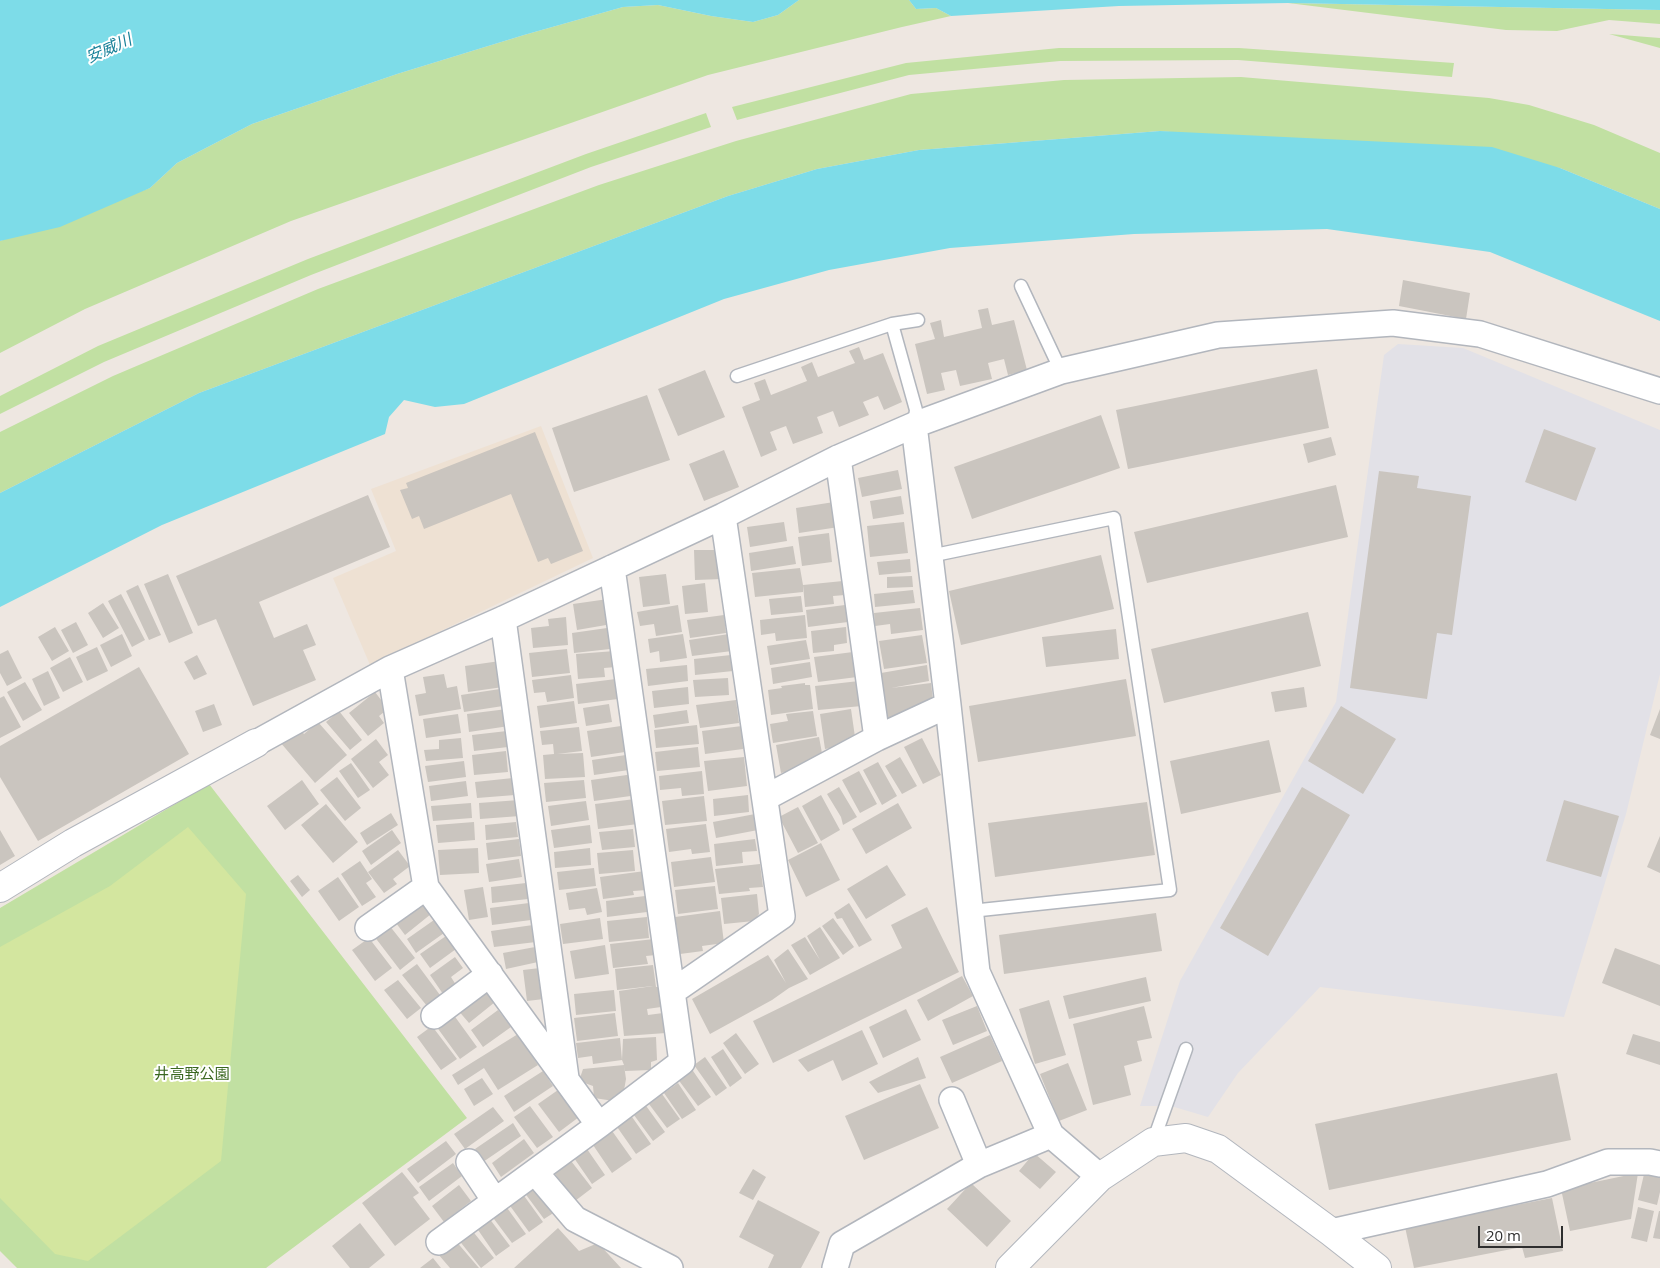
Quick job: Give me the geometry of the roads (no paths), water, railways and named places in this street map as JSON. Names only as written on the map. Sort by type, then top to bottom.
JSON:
[{"type":"street","points":[[0,888],[73,843],[390,669],[503,619],[723,516],[838,458],[914,425],[1061,371],[1218,335],[1393,323],[1480,334],[1660,391]]},
{"type":"street","points":[[914,425],[978,972],[1051,1136],[1100,1177]]},
{"type":"street","points":[[838,458],[877,738]]},
{"type":"street","points":[[672,992],[782,916],[723,516]]},
{"type":"street","points":[[438,1242],[599,1126],[682,1062],[612,568]]},
{"type":"street","points":[[503,619],[567,1082]]},
{"type":"street","points":[[390,669],[426,887],[599,1126]]},
{"type":"street","points":[[765,798],[877,738],[948,705]]},
{"type":"street","points":[[368,928],[426,887]]},
{"type":"street","points":[[434,1016],[490,974]]},
{"type":"street","points":[[952,1100],[979,1164]]},
{"type":"street","points":[[834,1268],[842,1244],[979,1164],[1051,1136]]},
{"type":"street","points":[[1010,1268],[1100,1177],[1153,1142],[1186,1138],[1218,1149],[1377,1268]]},
{"type":"street","points":[[469,1162],[496,1201]]},
{"type":"street","points":[[1331,1232],[1547,1184],[1608,1162],[1650,1162],[1660,1164]]},
{"type":"street","points":[[535,1172],[575,1219],[670,1268]]},
{"type":"lane","points":[[1022,286],[1061,371]]},
{"type":"lane","points":[[737,376],[892,324],[918,320]]},
{"type":"lane","points":[[892,324],[916,410],[914,425]]},
{"type":"lane","points":[[930,556],[1114,518],[1170,890],[971,911]]},
{"type":"lane","points":[[1153,1142],[1186,1049]]},
{"type":"water","name":"安威川","points":[[0,0],[799,0],[778,15],[753,22],[658,5],[623,7],[524,35],[397,74],[252,124],[177,163],[150,188],[60,227],[0,241]]},
{"type":"water","points":[[909,0],[1660,0],[1660,10],[1288,3],[1119,6],[951,16],[936,8],[916,9]]},
{"type":"water","points":[[1160,131],[1492,147],[1560,168],[1660,209],[1660,321],[1490,252],[1327,229],[1134,234],[950,248],[829,270],[724,299],[464,404],[435,407],[404,400],[389,417],[385,434],[162,525],[0,607],[0,493],[199,393],[728,196],[817,169],[919,150]]},
{"type":"park label","name":"井高野公園","points":[[192,1075]]}]
